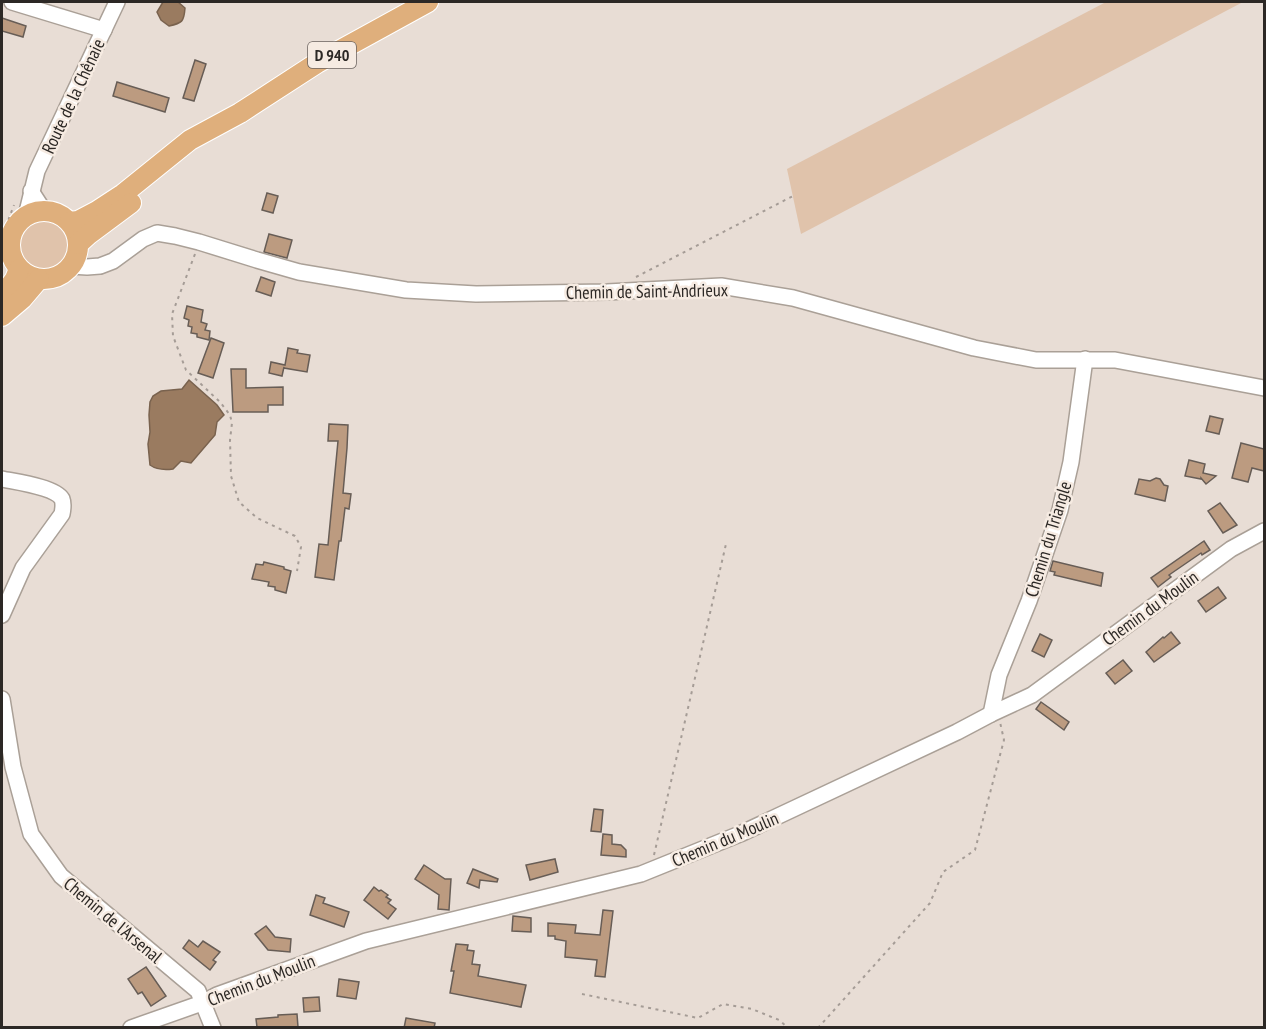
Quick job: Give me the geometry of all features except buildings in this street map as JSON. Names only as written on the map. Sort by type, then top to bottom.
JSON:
[{"type":"main road","name":"D 940","points":[[70,222],[78,221],[97,211],[123,194],[190,140],[240,113],[317,63],[428,2]]},
{"type":"main road","name":"D 940","points":[[78,244],[121,212],[240,113]]},
{"type":"main road","points":[[54,212],[70,222],[76,232],[78,244],[71,266],[58,277],[48,279],[32,277],[19,269],[6,248],[18,222],[35,213],[54,212]]},
{"type":"main road","points":[[2,297],[19,269]]},
{"type":"main road","points":[[2,316],[22,299],[39,279]]},
{"type":"street","points":[[12,2],[104,30]]},
{"type":"street","name":"Route de la Chênaie","points":[[35,213],[32,191],[37,171],[117,2]]},
{"type":"street","name":"Chemin de Saint-Andrieux","points":[[71,266],[100,266],[113,261],[143,238],[157,233],[199,242],[299,272],[405,290],[476,294],[607,292],[721,286],[793,298],[974,348],[1036,360],[1114,360],[1264,388]]},
{"type":"street","name":"Chemin du Triangle","points":[[994,713],[999,675],[1029,602],[1060,510],[1071,462],[1085,359]]},
{"type":"street","points":[[2,479],[48,489],[61,498],[63,504],[62,514],[23,568],[2,615]]},
{"type":"street","name":"Chemin du Moulin","points":[[131,1028],[366,941],[641,874],[741,834],[1032,695],[1231,549],[1264,531]]},
{"type":"street","name":"Chemin de l'Arsenal","points":[[2,699],[13,767],[31,834],[62,876],[198,991],[213,1028]]},
{"type":"path","points":[[628,282],[794,196]]},
{"type":"path","points":[[199,242],[172,314],[173,336],[186,370],[220,402],[230,415],[232,423],[231,476],[239,502],[257,518],[296,536],[301,547],[297,571]]},
{"type":"path","points":[[651,870],[726,544]]},
{"type":"path","points":[[818,1028],[930,903],[943,872],[975,850],[1004,740],[994,713]]},
{"type":"path","points":[[582,994],[698,1018],[723,1004],[752,1009],[779,1020],[788,1028]]},
{"type":"shaded area","points":[[163,2],[178,2],[185,8],[181,21],[169,26],[161,20],[157,12]]},
{"type":"shaded area","points":[[1106,2],[1243,2],[801,234],[787,169]]},
{"type":"shaded area","points":[[44,221],[62,228],[69,246],[62,264],[44,271],[26,264],[19,246],[26,228]]},
{"type":"shaded area","points":[[189,380],[217,405],[224,415],[217,422],[215,435],[191,463],[181,461],[173,469],[156,468],[150,465],[148,444],[150,402],[153,396],[161,391],[182,389]]}]
